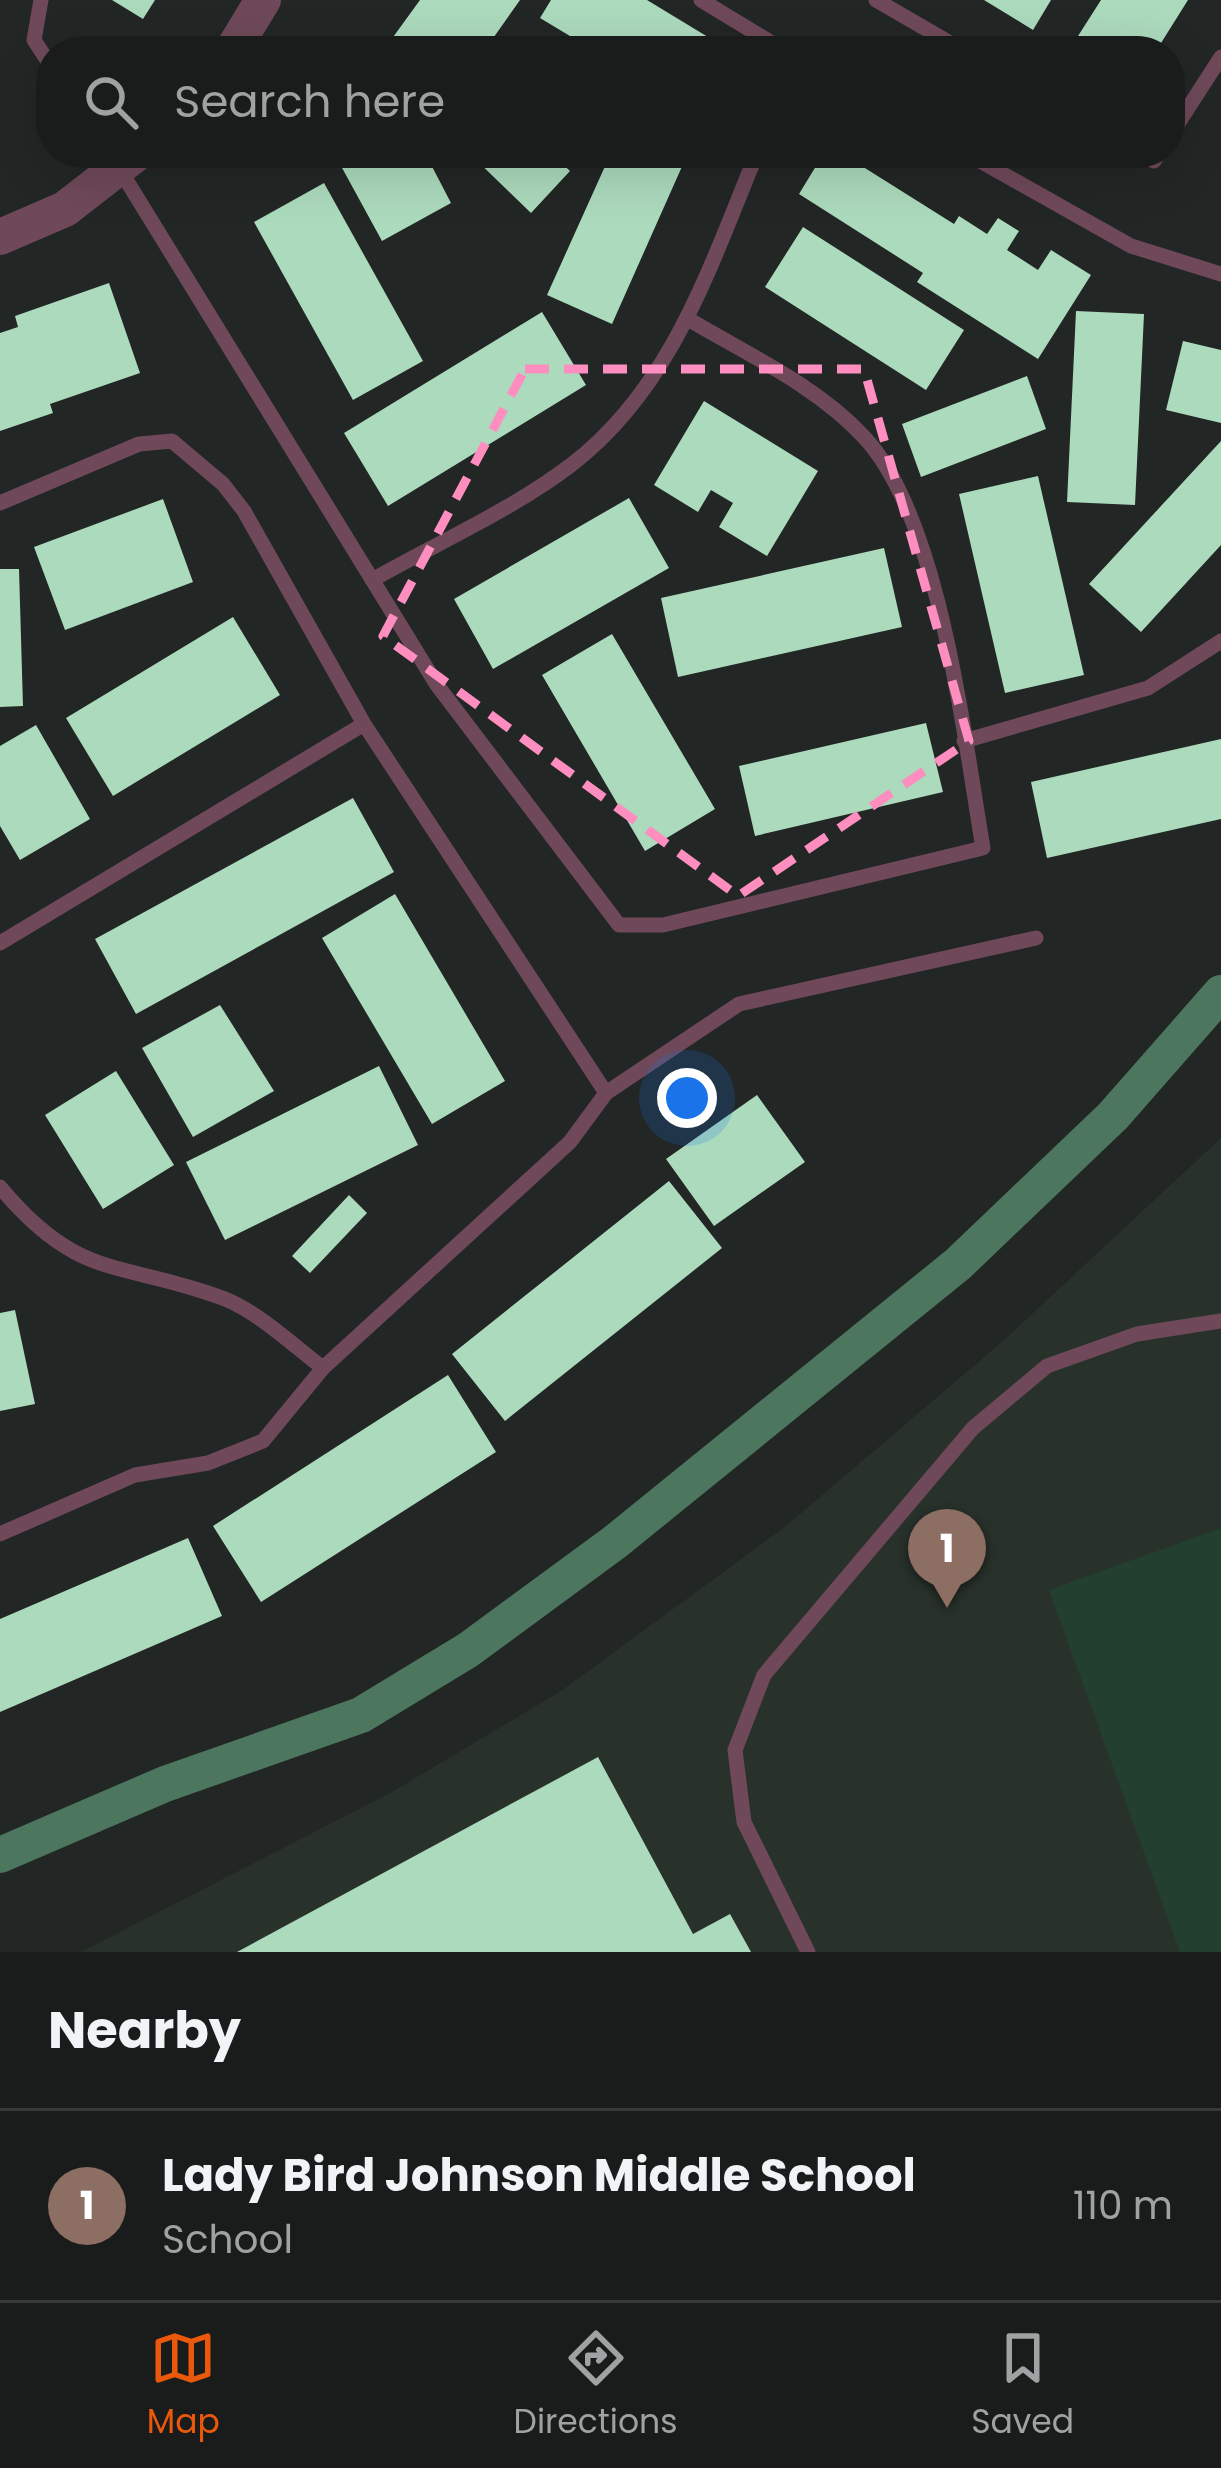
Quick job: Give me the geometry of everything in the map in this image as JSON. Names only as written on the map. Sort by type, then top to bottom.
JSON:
[{"type":"street","points":[[241,36],[263,0]]},
{"type":"street","points":[[0,237],[64,209],[110,168]]},
{"type":"lane","points":[[36,43],[40,0]]},
{"type":"lane","points":[[701,0],[760,36]]},
{"type":"lane","points":[[876,0],[938,36]]},
{"type":"lane","points":[[1185,113],[1221,57]]},
{"type":"lane","points":[[127,168],[437,685],[619,925],[663,925],[983,848],[924,561],[890,473],[841,415],[688,319]]},
{"type":"lane","points":[[372,580],[569,466],[641,395],[688,319],[751,168]]},
{"type":"lane","points":[[993,168],[1131,246],[1221,274]]},
{"type":"lane","points":[[0,503],[139,444],[172,441],[223,484],[244,511],[364,724],[606,1094]]},
{"type":"lane","points":[[964,741],[1148,688],[1221,641]]},
{"type":"lane","points":[[0,943],[364,724]]},
{"type":"lane","points":[[0,1534],[135,1475],[208,1463],[263,1441],[323,1368],[570,1142],[606,1094],[739,1004],[1036,938]]},
{"type":"lane","points":[[1,1191],[33,1228],[99,1267],[228,1300],[323,1368]]},
{"type":"lane","points":[[808,1952],[744,1822],[735,1750],[764,1675],[973,1428],[1047,1366],[1137,1334],[1221,1321]]},
{"type":"highlighted area","points":[[525,369],[864,369],[969,741],[738,896],[383,636]]},
{"type":"shaded area","points":[[1221,1138],[1221,1952],[81,1952],[392,1792],[561,1691],[786,1526],[1003,1341]]},
{"type":"green space","points":[[1221,1528],[1221,1952],[1180,1952],[1049,1590]]},
{"type":"building","points":[[112,0],[155,0],[143,19]]},
{"type":"building","points":[[420,0],[520,0],[495,36],[394,36]]},
{"type":"building","points":[[551,0],[647,0],[706,36],[570,36],[540,18]]},
{"type":"building","points":[[984,0],[1051,0],[1033,30]]},
{"type":"building","points":[[1101,0],[1188,0],[1165,36],[1078,36]]},
{"type":"building","points":[[342,168],[433,168],[451,203],[382,241]]},
{"type":"building","points":[[484,168],[570,171],[531,213]]},
{"type":"building","points":[[604,168],[681,168],[612,324],[547,295]]},
{"type":"building","points":[[815,168],[865,168],[954,224],[959,216],[987,234],[998,218],[1019,231],[1007,250],[1038,270],[1051,250],[1091,275],[1038,359],[917,282],[923,273],[799,194]]},
{"type":"building","points":[[324,183],[423,361],[353,400],[254,222]]},
{"type":"building","points":[[803,227],[964,330],[926,390],[765,287]]},
{"type":"building","points":[[109,283],[140,373],[50,404],[53,413],[0,431],[0,333],[18,327],[15,316]]},
{"type":"building","points":[[1076,311],[1144,314],[1135,505],[1067,502]]},
{"type":"building","points":[[542,312],[586,385],[388,506],[344,433]]},
{"type":"building","points":[[1183,341],[1221,350],[1221,423],[1166,410]]},
{"type":"building","points":[[1027,376],[1046,429],[921,477],[902,424]]},
{"type":"building","points":[[704,401],[818,471],[767,556],[719,527],[733,503],[711,490],[698,512],[654,485]]},
{"type":"building","points":[[1221,441],[1221,545],[1141,632],[1089,584]]},
{"type":"building","points":[[1038,476],[1084,675],[1005,693],[959,494]]},
{"type":"building","points":[[629,498],[669,568],[493,669],[454,599]]},
{"type":"building","points":[[163,499],[193,582],[65,630],[34,547]]},
{"type":"building","points":[[884,548],[902,627],[678,677],[661,598]]},
{"type":"building","points":[[0,569],[19,569],[23,706],[0,707]]},
{"type":"building","points":[[233,617],[280,695],[113,796],[66,718]]},
{"type":"building","points":[[612,634],[715,809],[645,851],[542,675]]},
{"type":"building","points":[[926,723],[943,792],[755,836],[739,766]]},
{"type":"building","points":[[36,725],[90,819],[20,860],[0,826],[0,746]]},
{"type":"building","points":[[1221,739],[1221,819],[1047,858],[1031,782]]},
{"type":"building","points":[[353,798],[394,872],[136,1014],[95,939]]},
{"type":"building","points":[[395,894],[505,1081],[432,1124],[322,938]]},
{"type":"building","points":[[220,1005],[274,1091],[193,1137],[142,1048]]},
{"type":"building","points":[[379,1066],[418,1145],[225,1240],[186,1162]]},
{"type":"building","points":[[116,1071],[174,1165],[103,1209],[45,1115]]},
{"type":"building","points":[[757,1095],[805,1162],[714,1226],[666,1159]]},
{"type":"building","points":[[669,1181],[722,1248],[505,1421],[452,1354]]},
{"type":"building","points":[[349,1195],[367,1213],[310,1273],[292,1256]]},
{"type":"building","points":[[15,1310],[35,1404],[0,1411],[0,1313]]},
{"type":"building","points":[[448,1375],[496,1452],[261,1602],[213,1526]]},
{"type":"building","points":[[188,1538],[222,1616],[0,1712],[0,1619]]},
{"type":"building","points":[[598,1757],[693,1934],[730,1914],[751,1952],[237,1952]]},
{"type":"waterway","points":[[0,1855],[165,1784],[361,1715],[468,1650],[615,1542],[958,1264],[1113,1116],[1221,993]]},
{"type":"place","name":"Lady Bird Johnson Middle School","points":[[947,1608]]}]
